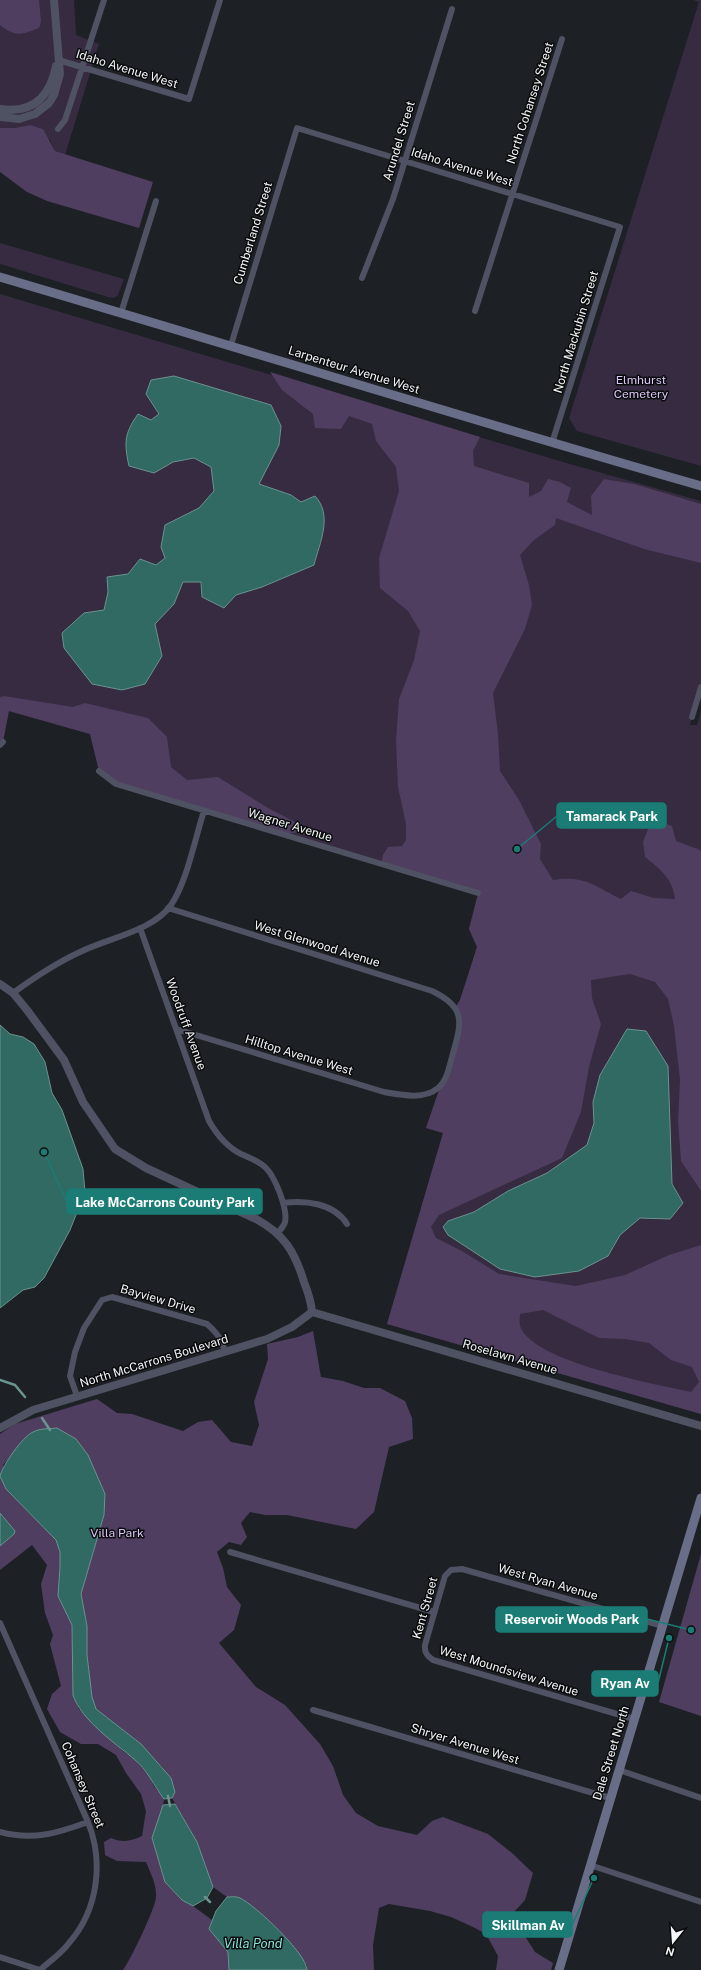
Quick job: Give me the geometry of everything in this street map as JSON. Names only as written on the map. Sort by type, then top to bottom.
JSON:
[{"type":"main road","name":"Larpenteur Avenue West","points":[[0,277],[231,345],[552,443],[701,486]]},
{"type":"main road","name":"Dale Street North","points":[[559,1970],[701,1498]]},
{"type":"street","points":[[0,117],[11,119],[28,117],[42,110],[49,103],[58,86],[60,74],[54,0]]},
{"type":"street","points":[[58,130],[65,120],[104,0]]},
{"type":"street","name":"Idaho Avenue West","points":[[58,60],[83,66],[189,99],[220,0]]},
{"type":"street","name":"Arundel Street","points":[[362,278],[391,205],[452,9]]},
{"type":"street","name":"North Cohansey Street","points":[[475,311],[562,39]]},
{"type":"street","points":[[0,109],[21,110],[38,102],[52,84],[58,60]]},
{"type":"street","name":"Idaho Avenue West","points":[[297,128],[620,227]]},
{"type":"street","name":"Cumberland Street","points":[[231,345],[297,128]]},
{"type":"street","points":[[121,313],[156,200]]},
{"type":"street","name":"North Mackubin Street","points":[[552,443],[620,227]]},
{"type":"street","points":[[692,717],[701,687]]},
{"type":"street","name":"Wagner Avenue","points":[[99,771],[116,784],[478,893]]},
{"type":"street","points":[[13,993],[40,974],[81,951],[146,926],[168,908],[181,885],[204,811]]},
{"type":"street","name":"West Glenwood Avenue","points":[[168,908],[432,991],[446,998],[455,1008],[460,1020],[460,1029],[447,1076],[439,1088],[429,1093],[417,1096]]},
{"type":"street","name":"Woodruff Avenue","points":[[140,928],[206,1114],[215,1131],[230,1147],[265,1167],[275,1181],[283,1203],[284,1222],[278,1233]]},
{"type":"street","points":[[0,984],[13,993],[64,1060],[83,1102],[115,1149],[146,1168],[256,1219],[278,1233],[297,1260],[311,1304],[312,1312]]},
{"type":"street","name":"Hilltop Avenue West","points":[[176,1029],[384,1092],[417,1096]]},
{"type":"street","points":[[283,1203],[311,1202],[341,1214],[347,1224]]},
{"type":"street","name":"Bayview Drive","points":[[77,1396],[70,1376],[75,1352],[84,1328],[102,1300],[112,1297],[207,1324],[216,1332],[223,1343],[225,1352]]},
{"type":"street","name":"North McCarrons Boulevard","points":[[0,1428],[33,1410],[282,1334],[312,1312]]},
{"type":"street","name":"Roselawn Avenue","points":[[312,1312],[701,1426]]},
{"type":"street","points":[[230,1552],[434,1612]]},
{"type":"street","name":"West Ryan Avenue","points":[[451,1570],[462,1569],[663,1626]]},
{"type":"street","name":"Kent Street","points":[[426,1654],[425,1645],[434,1612],[445,1576],[451,1570]]},
{"type":"street","name":"Cohansey Street","points":[[0,1623],[88,1822],[96,1850],[97,1880],[94,1895],[84,1922],[76,1935],[60,1953],[40,1970]]},
{"type":"street","name":"West Moundsview Avenue","points":[[426,1654],[433,1660],[634,1719]]},
{"type":"street","name":"Shryer Avenue West","points":[[313,1710],[610,1798]]},
{"type":"street","points":[[619,1770],[701,1798]]},
{"type":"street","points":[[0,1832],[23,1836],[53,1834],[88,1822]]},
{"type":"street","points":[[590,1866],[701,1902]]},
{"type":"street","points":[[0,1957],[40,1970]]},
{"type":"green space","points":[[0,0],[74,0],[76,35],[99,44],[65,155],[55,151],[50,140],[30,125],[15,128],[0,128]]},
{"type":"green space","points":[[0,0],[39,0],[41,22],[39,28],[19,34],[5,29],[0,25]]},
{"type":"green space","name":"Elmhurst Cemetery","points":[[693,0],[701,0],[701,466],[577,431],[569,418],[699,2]]},
{"type":"green space","points":[[30,125],[43,129],[55,151],[153,182],[139,228],[47,201],[27,192],[0,172],[0,128],[15,128]]},
{"type":"green space","points":[[0,243],[124,279],[118,295],[114,298],[108,297],[0,264]]},
{"type":"green space","points":[[0,294],[563,462],[701,501],[701,687],[690,725],[697,725],[701,711],[701,1414],[387,1324],[443,1133],[426,1128],[460,1029],[455,1008],[460,1000],[477,947],[469,929],[478,893],[204,811],[99,771],[90,734],[8,711],[0,745]]},
{"type":"green space","points":[[270,372],[480,437],[473,451],[474,466],[529,483],[529,497],[541,491],[548,479],[560,482],[571,488],[567,502],[592,515],[591,496],[604,479],[634,484],[701,504],[701,563],[644,549],[556,518],[555,525],[534,540],[520,555],[529,585],[532,605],[525,629],[493,693],[498,734],[500,771],[519,800],[541,844],[540,859],[553,880],[581,880],[621,899],[631,891],[654,898],[675,899],[669,880],[661,870],[645,857],[643,842],[652,819],[672,826],[676,841],[700,850],[701,852],[701,1191],[681,1161],[678,1122],[680,1080],[674,1026],[668,999],[655,982],[630,974],[591,980],[592,998],[601,1024],[589,1067],[581,1112],[562,1158],[439,1215],[431,1227],[436,1238],[462,1251],[499,1274],[576,1286],[625,1275],[669,1255],[701,1245],[701,1414],[387,1324],[443,1133],[426,1128],[460,1029],[455,1008],[460,1000],[477,947],[469,929],[478,894],[381,864],[383,855],[388,847],[402,846],[406,840],[406,824],[398,787],[396,740],[399,699],[414,660],[420,631],[408,611],[380,588],[379,558],[399,491],[396,467],[376,441],[372,424],[349,416],[341,429],[315,428],[313,414],[282,390]],"holes":[[[543,1310],[599,1338],[625,1339],[649,1343],[671,1360],[692,1367],[699,1382],[691,1392],[597,1370],[570,1361],[529,1339],[520,1326],[520,1314]]]},
{"type":"green space","points":[[4,696],[73,707],[85,703],[148,718],[167,737],[171,767],[187,780],[218,777],[268,808],[301,825],[298,832],[284,835],[116,784],[99,771],[90,734],[9,711],[3,742],[0,745],[0,697]]},
{"type":"green space","name":"Villa Park","points":[[313,1331],[321,1377],[343,1381],[364,1388],[380,1388],[405,1401],[412,1418],[413,1439],[389,1447],[374,1512],[356,1529],[287,1515],[265,1515],[250,1512],[241,1523],[247,1537],[241,1545],[229,1542],[217,1552],[223,1568],[227,1587],[241,1605],[234,1630],[219,1643],[256,1687],[285,1705],[320,1744],[333,1766],[343,1795],[356,1813],[378,1826],[417,1835],[432,1821],[443,1817],[488,1834],[512,1853],[533,1873],[525,1900],[514,1912],[521,1930],[535,1952],[553,1963],[551,1970],[496,1970],[498,1956],[486,1934],[451,1917],[430,1911],[389,1904],[379,1908],[373,1945],[374,1970],[307,1970],[307,1965],[238,1897],[227,1897],[213,1887],[197,1842],[172,1798],[175,1792],[162,1767],[148,1754],[141,1744],[96,1709],[92,1697],[87,1655],[87,1626],[81,1594],[104,1515],[14,1453],[3,1465],[17,1500],[56,1540],[60,1552],[58,1596],[72,1625],[73,1695],[79,1709],[124,1752],[135,1759],[150,1777],[154,1786],[164,1799],[152,1838],[165,1882],[182,1900],[212,1920],[209,1929],[228,1952],[229,1970],[123,1970],[137,1946],[152,1911],[155,1903],[156,1892],[153,1879],[146,1862],[117,1861],[105,1855],[104,1842],[111,1838],[127,1841],[142,1836],[146,1811],[141,1794],[126,1773],[116,1755],[98,1744],[81,1744],[60,1732],[47,1709],[52,1694],[61,1686],[50,1644],[53,1635],[45,1613],[41,1584],[47,1565],[32,1545],[0,1570],[0,1546],[14,1534],[15,1531],[0,1513],[0,1434],[15,1424],[97,1399],[117,1413],[132,1414],[183,1431],[198,1422],[212,1420],[231,1442],[252,1446],[259,1425],[254,1402],[268,1359],[267,1344],[298,1337]]},
{"type":"green space","points":[[701,1554],[701,1716],[659,1702]]},
{"type":"water","points":[[174,376],[271,405],[281,426],[279,445],[259,484],[291,495],[301,502],[315,496],[320,503],[323,512],[324,529],[322,538],[314,565],[262,587],[236,595],[224,608],[202,597],[201,582],[183,582],[174,604],[155,624],[162,656],[145,684],[122,690],[92,684],[64,648],[62,633],[84,613],[104,610],[108,592],[107,577],[128,574],[140,559],[156,565],[165,558],[161,547],[165,525],[199,508],[214,491],[211,467],[194,458],[173,462],[154,473],[129,466],[126,451],[126,439],[133,421],[138,414],[151,420],[159,414],[146,394],[151,380]]},
{"type":"water","points":[[0,1025],[10,1034],[23,1037],[34,1044],[45,1062],[52,1093],[62,1110],[83,1169],[85,1192],[70,1230],[44,1278],[35,1287],[23,1290],[0,1308]]},
{"type":"water","points":[[627,1029],[646,1031],[668,1066],[672,1184],[683,1203],[670,1219],[640,1218],[620,1235],[608,1256],[579,1271],[535,1277],[500,1269],[448,1235],[443,1227],[448,1221],[474,1212],[508,1191],[547,1173],[587,1145],[594,1123],[593,1102],[600,1075]]},
{"type":"water","points":[[57,1428],[76,1439],[88,1455],[105,1494],[104,1515],[81,1594],[87,1626],[87,1655],[92,1697],[96,1709],[141,1744],[171,1778],[175,1792],[172,1798],[164,1799],[139,1763],[99,1730],[83,1713],[77,1704],[73,1695],[72,1625],[58,1596],[60,1552],[56,1540],[6,1489],[0,1476],[5,1465],[24,1439],[33,1432],[39,1430]]},
{"type":"water","points":[[0,1513],[15,1531],[14,1534],[0,1546]]},
{"type":"water","points":[[175,1804],[197,1842],[213,1887],[207,1898],[193,1906],[182,1900],[165,1882],[152,1838],[163,1805]]},
{"type":"water","name":"Villa Pond","points":[[227,1897],[240,1898],[268,1920],[299,1953],[307,1970],[229,1970],[228,1952],[209,1929],[216,1911]]},
{"type":"waterway","points":[[0,1380],[15,1385],[25,1397]]},
{"type":"waterway","points":[[42,1418],[50,1430]]},
{"type":"waterway","points":[[168,1796],[170,1806]]},
{"type":"waterway","points":[[205,1897],[210,1902]]},
{"type":"place","name":"Tamarack Park","points":[[517,849]]},
{"type":"place","name":"Lake McCarrons County Park","points":[[44,1152]]},
{"type":"place","name":"Reservoir Woods Park","points":[[691,1630]]},
{"type":"place","name":"Ryan Av","points":[[669,1638]]},
{"type":"place","name":"Skillman Av","points":[[594,1878]]}]
